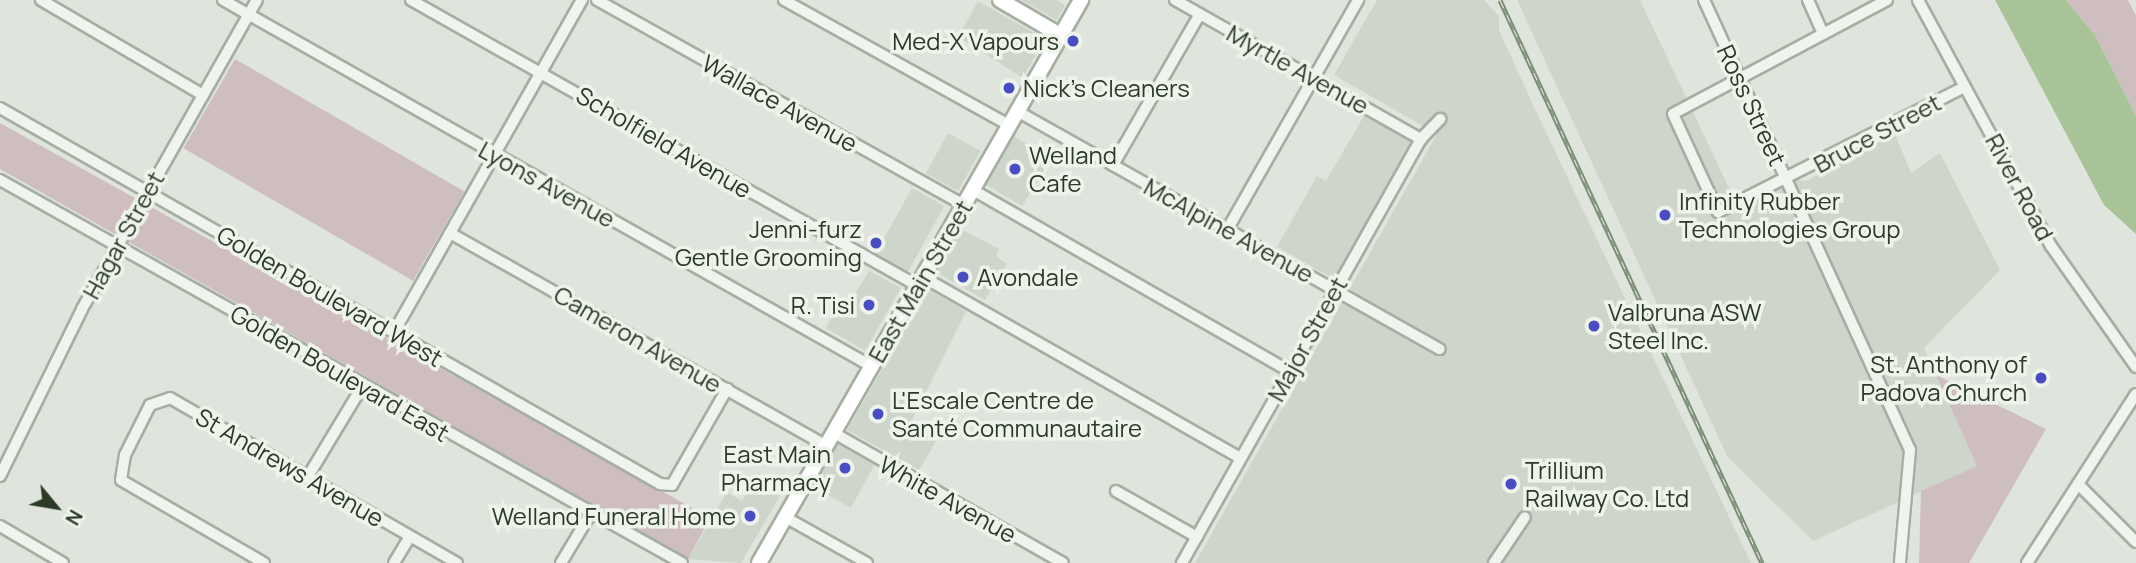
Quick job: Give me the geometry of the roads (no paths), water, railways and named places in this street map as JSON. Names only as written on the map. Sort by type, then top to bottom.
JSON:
[{"type":"main road","points":[[1000,0],[1060,35]]},
{"type":"main road","name":"East Main Street","points":[[759,563],[1081,0]]},
{"type":"street","points":[[41,0],[203,95]]},
{"type":"street","name":"Lyons Avenue","points":[[223,0],[871,366]]},
{"type":"street","name":"Hagar Street","points":[[0,476],[118,245],[257,0]]},
{"type":"street","name":"Scholfield Avenue","points":[[411,0],[1240,458]]},
{"type":"street","points":[[394,332],[582,0]]},
{"type":"street","name":"Wallace Avenue","points":[[597,0],[964,205]]},
{"type":"street","points":[[784,0],[1009,125]]},
{"type":"street","name":"Myrtle Avenue","points":[[1175,0],[1421,139]]},
{"type":"street","points":[[1227,230],[1359,0]]},
{"type":"street","name":"Ross Street","points":[[1704,0],[1910,450],[1900,563]]},
{"type":"street","points":[[1808,0],[1823,34]]},
{"type":"street","points":[[1741,79],[1887,0]]},
{"type":"street","name":"River Road","points":[[1918,0],[1962,88],[1973,97],[2051,246],[2136,367]]},
{"type":"street","points":[[1113,165],[1200,14]]},
{"type":"street","name":"Bruce Street","points":[[1741,79],[1686,104],[1673,122],[1718,212],[1787,181],[1962,88]]},
{"type":"street","name":"Golden Boulevard West","points":[[0,108],[660,484],[672,485],[727,389]]},
{"type":"street","name":"McAlpine Avenue","points":[[1017,111],[1440,349]]},
{"type":"street","name":"Major Street","points":[[1182,563],[1421,139],[1440,119]]},
{"type":"street","name":"Golden Boulevard East","points":[[0,180],[118,245],[362,387],[682,563]]},
{"type":"street","points":[[973,190],[1290,371]]},
{"type":"street","name":"Cameron Avenue","points":[[450,233],[727,389],[830,439]]},
{"type":"street","points":[[307,478],[362,387]]},
{"type":"street","points":[[2027,563],[2136,394]]},
{"type":"street","name":"St Andrews Avenue","points":[[264,563],[121,480],[135,434],[150,405],[170,398],[457,563]]},
{"type":"street","name":"White Avenue","points":[[830,439],[1063,563]]},
{"type":"street","points":[[2078,484],[2136,542]]},
{"type":"street","points":[[1116,491],[1196,537]]},
{"type":"street","points":[[561,563],[591,513]]},
{"type":"street","points":[[785,517],[867,563]]},
{"type":"street","points":[[1494,563],[1525,517]]},
{"type":"street","points":[[0,526],[63,563]]},
{"type":"street","points":[[394,563],[410,536]]},
{"type":"railway","points":[[1500,0],[1762,563]]},
{"type":"place","name":"Med-X Vapours","points":[[1073,41]]},
{"type":"place","name":"Nick's Cleaners","points":[[1009,88]]},
{"type":"place","name":"Welland Cafe","points":[[1015,169]]},
{"type":"place","name":"Infinity Rubber Technologies Group","points":[[1665,215]]},
{"type":"place","name":"Jenni-furz Gentle Grooming","points":[[876,243]]},
{"type":"place","name":"Avondale","points":[[963,277]]},
{"type":"place","name":"R. Tisi","points":[[869,305]]},
{"type":"place","name":"Valbruna ASW Steel Inc.","points":[[1594,326]]},
{"type":"place","name":"St. Anthony of Padova Church","points":[[2041,378]]},
{"type":"place","name":"L'Escale Centre de Santé Communautaire","points":[[878,414]]},
{"type":"place","name":"East Main Pharmacy","points":[[845,468]]},
{"type":"place","name":"Trillium Railway Co. Ltd","points":[[1511,484]]},
{"type":"place","name":"Welland Funeral Home","points":[[750,516]]}]
